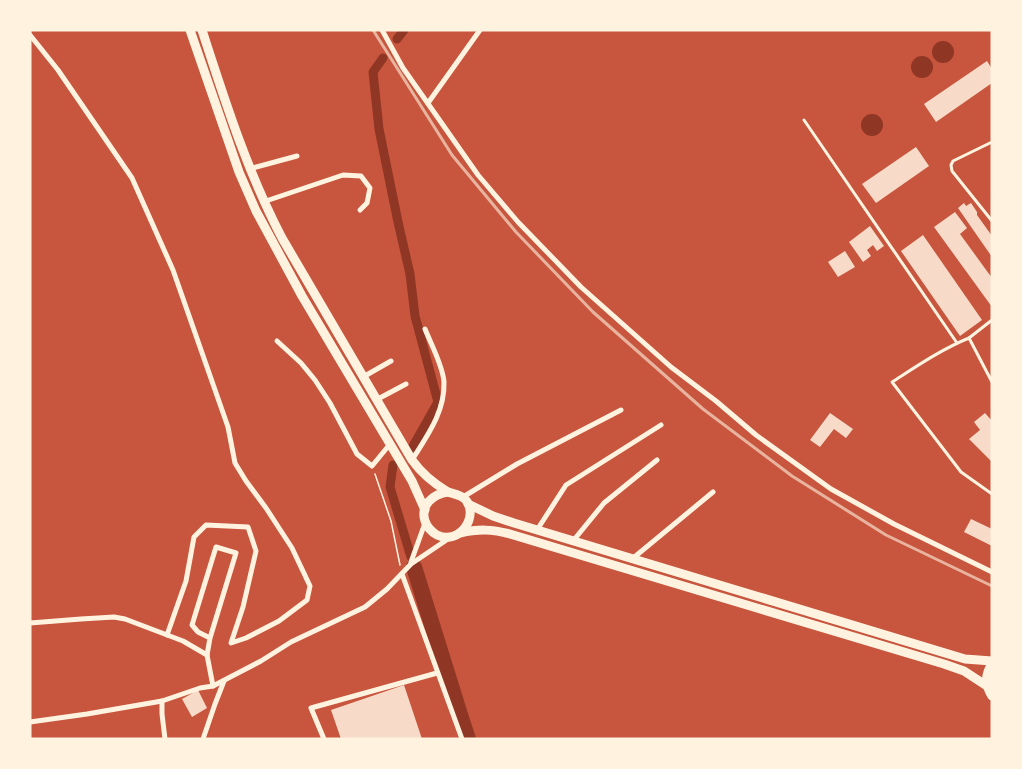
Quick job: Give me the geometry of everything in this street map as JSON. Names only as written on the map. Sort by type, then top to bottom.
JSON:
[{"type":"main road","points":[[190,30],[239,172],[256,211],[297,287],[412,481],[425,510],[428,527],[435,534],[455,535],[476,529],[510,534],[944,664],[964,671],[987,686]]},
{"type":"main road","points":[[202,30],[249,169],[263,202],[297,266],[412,460],[433,483],[493,516],[965,659],[992,662],[987,672],[987,686],[992,696]]},
{"type":"main road","points":[[425,510],[427,504],[436,495],[448,492]]},
{"type":"main road","points":[[455,535],[469,520],[466,501]]},
{"type":"street","points":[[382,30],[403,68],[478,175],[518,222],[581,287],[671,367],[756,435],[831,489],[894,524],[992,572]]},
{"type":"street","points":[[428,103],[480,30]]},
{"type":"street","points":[[30,35],[58,70],[132,178],[173,270],[228,427],[235,463],[292,548],[310,586],[307,600],[279,621],[231,643],[243,607],[256,551],[248,527],[206,525],[194,537],[186,581],[167,635]]},
{"type":"street","points":[[249,169],[297,156]]},
{"type":"street","points":[[263,202],[343,175],[361,176],[369,188],[367,203],[360,210]]},
{"type":"street","points":[[412,460],[442,407],[444,381],[425,328]]},
{"type":"street","points":[[277,341],[315,380],[357,454],[372,466],[390,444]]},
{"type":"street","points":[[363,377],[391,361]]},
{"type":"street","points":[[376,400],[406,384]]},
{"type":"street","points":[[466,501],[517,464],[621,410]]},
{"type":"street","points":[[537,530],[566,485],[661,425]]},
{"type":"street","points":[[573,541],[604,503],[657,460]]},
{"type":"street","points":[[632,559],[713,492]]},
{"type":"street","points":[[411,564],[426,522]]},
{"type":"street","points":[[30,722],[162,701],[225,681],[291,642],[365,607],[387,589],[411,564],[455,535]]},
{"type":"street","points":[[210,638],[198,632],[192,625],[216,547],[236,554],[210,638],[207,655],[213,686]]},
{"type":"street","points":[[402,574],[462,739]]},
{"type":"street","points":[[30,623],[114,617],[167,635],[207,655]]},
{"type":"street","points":[[324,739],[311,708],[437,673]]},
{"type":"street","points":[[204,739],[225,681]]},
{"type":"street","points":[[162,701],[165,739]]},
{"type":"lane","points":[[804,120],[957,343]]},
{"type":"lane","points":[[992,142],[953,161],[951,165],[952,171],[992,221]]},
{"type":"lane","points":[[992,320],[969,338],[923,362],[892,382],[961,472],[992,494]]},
{"type":"lane","points":[[969,338],[992,382]]},
{"type":"path","points":[[372,466],[391,521],[402,574]]},
{"type":"shaded area","points":[[939,41],[947,41],[954,48],[954,56],[947,63],[939,63],[932,56],[932,48]]},
{"type":"shaded area","points":[[922,56],[930,59],[933,67],[930,75],[922,78],[914,75],[911,67],[914,59]]},
{"type":"shaded area","points":[[868,114],[876,114],[883,121],[883,129],[876,136],[868,136],[861,129],[861,121]]},
{"type":"building","points":[[987,61],[992,69],[992,83],[936,122],[924,104]]},
{"type":"building","points":[[916,147],[929,166],[876,203],[862,184]]},
{"type":"building","points":[[964,203],[966,206],[971,203],[992,236],[992,257],[958,208]]},
{"type":"building","points":[[955,212],[967,228],[960,234],[992,278],[992,307],[934,227]]},
{"type":"building","points":[[870,226],[884,246],[877,251],[873,245],[867,250],[871,256],[863,262],[849,242]]},
{"type":"building","points":[[923,235],[982,320],[960,336],[901,251]]},
{"type":"building","points":[[845,251],[855,267],[838,277],[828,262]]},
{"type":"building","points":[[830,413],[853,429],[846,438],[834,429],[820,447],[810,440]]},
{"type":"building","points":[[985,413],[992,421],[992,462],[969,439],[980,430],[974,422]]},
{"type":"building","points":[[971,519],[992,529],[992,546],[964,532]]},
{"type":"building","points":[[404,685],[422,739],[341,739],[331,710]]},
{"type":"building","points":[[198,690],[207,708],[192,717],[182,699]]},
{"type":"waterway","points":[[397,39],[404,30]]},
{"type":"waterway","points":[[383,58],[373,72],[379,129],[410,274],[415,316],[438,402],[412,448]]},
{"type":"waterway","points":[[393,465],[390,487],[411,557]]},
{"type":"waterway","points":[[414,567],[468,739]]},
{"type":"railway","points":[[373,30],[452,155],[516,232],[593,312],[703,409],[792,476],[886,535],[992,586]]}]
